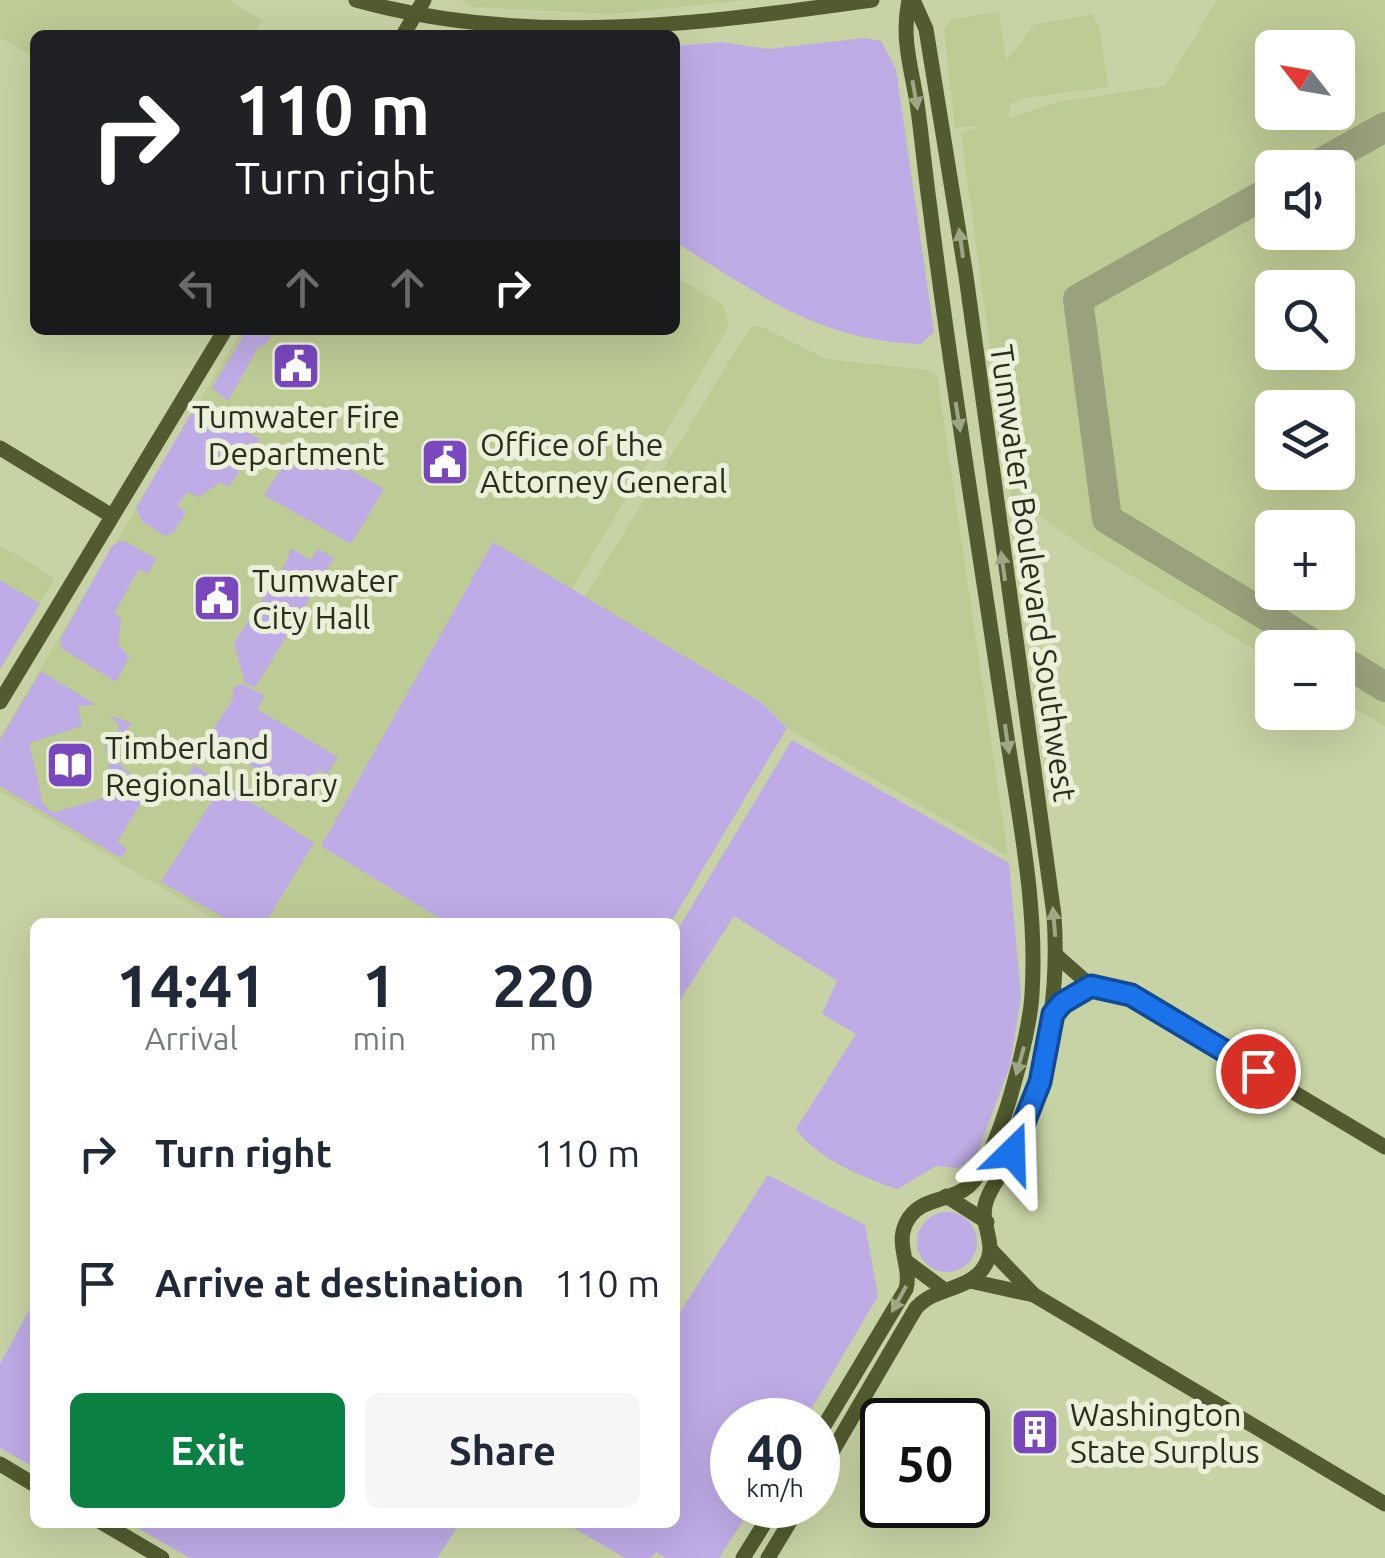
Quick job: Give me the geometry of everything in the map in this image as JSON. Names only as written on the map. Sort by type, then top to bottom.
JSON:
[{"type":"main road","points":[[356,0],[611,30],[872,0]]},
{"type":"main road","name":"Tumwater Boulevard Southwest","points":[[912,0],[926,30],[944,125],[1057,956],[1053,1014],[1040,1082],[1012,1153],[986,1199],[987,1222]]},
{"type":"main road","name":"Tumwater Boulevard Southwest","points":[[912,0],[902,33],[916,102],[1032,930],[1032,999],[1023,1056],[992,1144],[972,1183],[946,1196]]},
{"type":"main road","points":[[406,30],[420,7]]},
{"type":"main road","points":[[0,702],[222,335]]},
{"type":"main road","points":[[0,448],[112,516]]},
{"type":"main road","points":[[1057,956],[1091,986],[1131,995],[1385,1147]]},
{"type":"main road","points":[[1053,1014],[1062,1003],[1091,986]]},
{"type":"main road","points":[[840,1399],[906,1289],[907,1262],[902,1239],[908,1218],[922,1205],[946,1196],[987,1222],[992,1250],[1034,1296],[1385,1504]]},
{"type":"main road","points":[[970,1281],[992,1250]]},
{"type":"main road","points":[[907,1262],[942,1288]]},
{"type":"main road","points":[[840,1438],[916,1308],[942,1288],[970,1281],[1034,1296]]},
{"type":"main road","points":[[0,1464],[30,1481]]},
{"type":"main road","points":[[111,1528],[162,1558]]},
{"type":"main road","points":[[743,1558],[762,1528]]},
{"type":"main road","points":[[768,1558],[786,1528]]},
{"type":"shaded area","points":[[0,0],[228,0],[262,20],[257,30],[30,30],[30,55],[0,37]]},
{"type":"shaded area","points":[[461,0],[747,0],[612,14],[472,7]]},
{"type":"shaded area","points":[[1217,0],[1385,0],[1385,726],[1355,709],[1355,630],[1255,630],[1255,650],[1082,546],[1010,495],[961,133],[984,125],[955,128],[944,29],[952,19],[999,12],[1006,62],[1034,25],[1092,14],[1100,30],[1108,87],[1026,98],[1010,104],[1009,118],[1058,102],[1165,86]]},
{"type":"shaded area","points":[[865,38],[881,41],[896,69],[934,332],[921,344],[884,341],[820,324],[763,296],[680,245],[680,46],[721,42],[768,49]]},
{"type":"shaded area","points":[[680,279],[723,305],[729,326],[571,590],[493,542],[322,845],[440,918],[212,918],[0,791],[0,737],[239,335],[680,335]]},
{"type":"shaded area","points":[[751,326],[765,328],[826,359],[928,370],[937,376],[1008,856],[787,728],[761,702],[584,598]]},
{"type":"shaded area","points":[[244,335],[272,335],[264,346],[259,346],[228,401],[212,388]]},
{"type":"shaded area","points":[[196,405],[260,439],[229,487],[220,482],[199,497],[187,492],[177,506],[186,512],[173,533],[165,536],[142,521],[136,508]]},
{"type":"shaded area","points":[[300,441],[384,489],[351,544],[264,495]]},
{"type":"shaded area","points":[[123,540],[156,559],[148,574],[139,569],[114,613],[121,618],[118,644],[129,657],[116,682],[61,648],[60,640],[112,546]]},
{"type":"shaded area","points":[[493,542],[761,702],[787,728],[673,918],[439,918],[321,846]]},
{"type":"shaded area","points":[[0,545],[55,578],[0,669]]},
{"type":"shaded area","points":[[291,548],[310,560],[318,549],[334,558],[255,688],[245,683],[234,643],[287,561]]},
{"type":"shaded area","points":[[0,580],[40,604],[0,669]]},
{"type":"shaded area","points":[[41,671],[96,705],[78,706],[82,726],[29,743],[43,803],[52,813],[114,795],[104,739],[117,734],[119,725],[109,715],[132,723],[116,742],[115,757],[124,769],[151,786],[117,842],[127,849],[121,858],[0,786],[0,740]]},
{"type":"shaded area","points":[[242,684],[265,696],[257,709],[338,757],[327,774],[319,770],[310,783],[318,788],[309,802],[207,739],[233,699],[233,688]]},
{"type":"shaded area","points":[[792,740],[1009,863],[1021,996],[1010,1066],[977,1154],[958,1168],[936,1166],[898,1189],[856,1173],[816,1149],[796,1129],[856,1034],[822,1014],[837,981],[734,916],[680,1000],[680,926]]},
{"type":"shaded area","points":[[194,765],[314,843],[268,918],[225,918],[161,882],[212,801],[185,782]]},
{"type":"shaded area","points":[[768,1175],[865,1225],[878,1296],[818,1398],[710,1398],[710,1528],[738,1528],[719,1558],[666,1558],[656,1552],[651,1558],[625,1558],[574,1528],[680,1528],[680,1312]]},
{"type":"shaded area","points":[[947,1212],[968,1221],[977,1242],[968,1263],[947,1272],[926,1263],[917,1242],[926,1221]]},
{"type":"shaded area","points":[[30,1308],[30,1465],[0,1448],[0,1364]]},
{"type":"shaded area","points":[[138,1528],[457,1528],[437,1558],[190,1558]]},
{"type":"taxiway","points":[[1344,150],[1385,127]]},
{"type":"taxiway","points":[[1255,200],[1078,299],[1107,519],[1290,630]]},
{"type":"taxiway","points":[[1355,668],[1385,687]]},
{"type":"place","name":"Tumwater Fire Department","points":[[296,366]]},
{"type":"place","name":"Office of the Attorney General","points":[[445,462]]},
{"type":"place","name":"Tumwater City Hall","points":[[217,598]]},
{"type":"place","name":"Timberland Regional Library","points":[[70,765]]},
{"type":"place","name":"Washington State Surplus","points":[[1035,1432]]},
{"type":"route","points":[[1012,1153],[1040,1082],[1053,1014],[1078,991],[1091,986],[1131,995],[1258,1071]]}]
